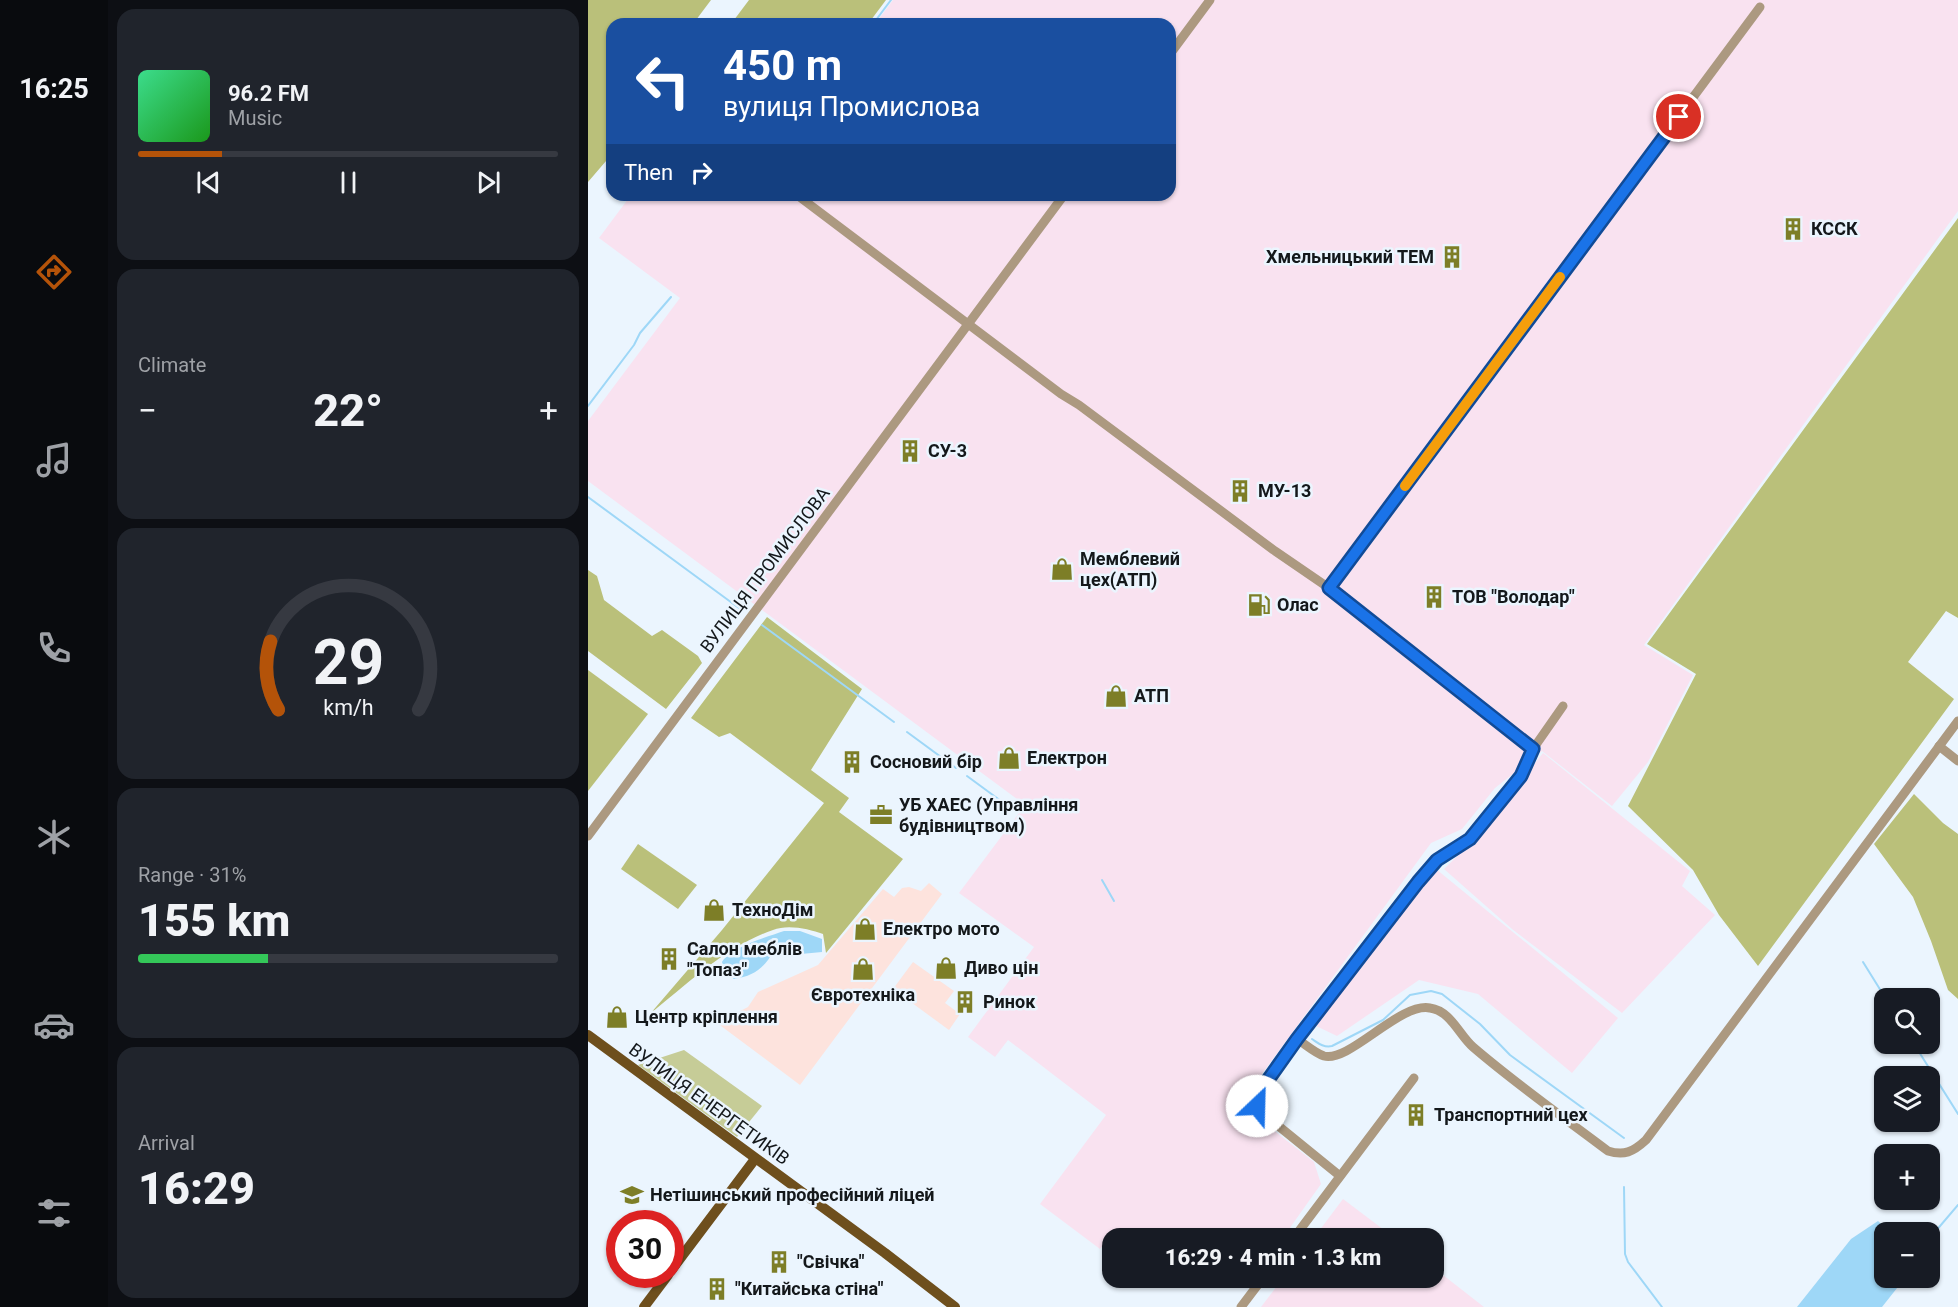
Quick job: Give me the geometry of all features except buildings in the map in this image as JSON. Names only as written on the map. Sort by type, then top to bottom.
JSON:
[{"type":"main road","name":"ВУЛИЦЯ ЕНЕРГЕТИКІВ","points":[[588,1035],[956,1307]]},
{"type":"main road","points":[[684,1254],[755,1159]]},
{"type":"main road","points":[[644,1307],[658,1288]]},
{"type":"street","points":[[1176,46],[1210,0]]},
{"type":"street","points":[[1329,588],[1761,7]]},
{"type":"street","points":[[805,201],[1061,394],[1089,412],[1329,588],[1533,749]]},
{"type":"street","name":"ВУЛИЦЯ ПРОМИСЛОВА","points":[[588,836],[1060,201]]},
{"type":"street","points":[[1340,1176],[1260,1111],[1256,1100],[1258,1094],[1297,1039],[1437,860],[1470,839],[1521,776],[1533,749],[1563,706]]},
{"type":"street","points":[[1297,1039],[1322,1055],[1333,1055],[1360,1042],[1409,1012],[1422,1007],[1434,1008],[1449,1019],[1470,1045],[1608,1151],[1625,1154],[1636,1150],[1646,1140],[1958,721]]},
{"type":"street","points":[[1939,746],[1958,761]]},
{"type":"street","points":[[1301,1228],[1414,1078]]},
{"type":"street","points":[[1241,1307],[1255,1288]]},
{"type":"shaded area","points":[[893,0],[1958,0],[1958,211],[1644,645],[1693,675],[1648,762],[1612,806],[1542,751],[1495,788],[1462,829],[1431,843],[1240,1104],[1314,1162],[1321,1184],[1290,1228],[1102,1228],[1100,1249],[1040,1204],[1106,1115],[1008,1040],[995,1057],[968,1037],[1034,947],[959,893],[1025,805],[588,481],[588,421],[680,298],[599,238],[627,201],[1176,201],[1176,18],[880,18]]},
{"type":"shaded area","points":[[1543,753],[1690,871],[1682,886],[1715,915],[1622,1013],[1512,929],[1444,869],[1477,837]]},
{"type":"shaded area","points":[[1436,869],[1618,1018],[1572,1073],[1478,994],[1419,980],[1337,1036],[1314,1025]]},
{"type":"shaded area","points":[[929,883],[942,894],[800,1085],[717,1023],[748,1007],[758,992],[818,965],[883,889],[894,897],[902,888],[909,887],[921,891]]},
{"type":"shaded area","name":"Ринок","points":[[913,962],[954,991],[945,1003],[960,1014],[949,1030],[893,989]]},
{"type":"shaded area","points":[[1343,1199],[1381,1228],[1321,1228]]},
{"type":"shaded area","points":[[1444,1276],[1484,1307],[1261,1307],[1275,1288],[1444,1288]]},
{"type":"green space","points":[[588,0],[711,0],[698,18],[606,18],[606,161],[588,182]]},
{"type":"green space","points":[[749,0],[886,0],[872,18],[736,18]]},
{"type":"green space","points":[[1958,218],[1958,618],[1946,611],[1908,662],[1954,699],[1758,966],[1719,915],[1693,870],[1628,806],[1696,674],[1647,644]]},
{"type":"green space","points":[[588,570],[597,576],[604,600],[652,636],[662,630],[698,656],[702,663],[666,709],[588,651]]},
{"type":"green space","points":[[767,617],[862,689],[811,770],[849,798],[839,812],[903,859],[826,953],[823,934],[792,927],[773,930],[724,955],[650,1014],[722,930],[824,803],[730,733],[719,737],[691,718]]},
{"type":"green space","points":[[588,670],[648,714],[588,791]]},
{"type":"green space","points":[[1914,794],[1943,823],[1958,834],[1958,999],[1948,990],[1913,897],[1874,844]]},
{"type":"green space","points":[[638,844],[697,885],[678,909],[621,869]]},
{"type":"green space","points":[[684,1050],[762,1106],[737,1137],[638,1065]]},
{"type":"water","points":[[784,931],[800,931],[822,939],[822,952],[790,955],[777,950],[762,967],[747,976],[734,979],[724,971],[722,962],[733,952],[750,943]]},
{"type":"water","points":[[1874,1224],[1874,1288],[1897,1288],[1882,1307],[1797,1307],[1851,1239]]},
{"type":"waterway","points":[[878,18],[891,0]]},
{"type":"waterway","points":[[588,406],[634,345],[640,333],[671,297]]},
{"type":"waterway","points":[[588,497],[743,611]]},
{"type":"waterway","points":[[762,625],[894,722]]},
{"type":"waterway","points":[[907,732],[956,768]]},
{"type":"waterway","points":[[967,776],[1001,801]]},
{"type":"waterway","points":[[1102,880],[1114,901]]},
{"type":"waterway","points":[[1863,962],[1879,988]]},
{"type":"waterway","points":[[1312,1039],[1324,1046],[1332,1046],[1383,1020],[1410,995],[1431,991],[1442,994],[1480,1024],[1510,1055],[1624,1138]]},
{"type":"waterway","points":[[1920,1054],[1958,1114]]},
{"type":"waterway","points":[[1624,1187],[1625,1254],[1628,1262],[1662,1307]]},
{"type":"waterway","points":[[1940,1226],[1958,1205]]},
{"type":"slow traffic","points":[[1405,486],[1560,277]]},
{"type":"place","name":"КССК","points":[[1793,229]]},
{"type":"place","name":"Хмельницький ТЕМ","points":[[1452,257]]},
{"type":"place","name":"СУ-3","points":[[910,451]]},
{"type":"place","name":"МУ-13","points":[[1240,491]]},
{"type":"place","name":"Мемблевий цех(АТП)","points":[[1062,569]]},
{"type":"place","name":"ТОВ \"Володар\"","points":[[1434,597]]},
{"type":"place","name":"Олас","points":[[1259,605]]},
{"type":"place","name":"АТП","points":[[1116,696]]},
{"type":"place","name":"Електрон","points":[[1009,758]]},
{"type":"place","name":"Сосновий бір","points":[[852,762]]},
{"type":"place","name":"УБ ХАЕС (Управління будівництвом)","points":[[881,815]]},
{"type":"place","name":"ТехноДім","points":[[714,910]]},
{"type":"place","name":"Електро мото","points":[[865,929]]},
{"type":"place","name":"Салон меблів \"Топаз\"","points":[[669,959]]},
{"type":"place","name":"Диво цін","points":[[946,968]]},
{"type":"place","name":"Євротехніка","points":[[863,969]]},
{"type":"place","name":"Ринок","points":[[965,1002]]},
{"type":"place","name":"Центр кріплення","points":[[617,1017]]},
{"type":"place","name":"Транспортний цех","points":[[1416,1115]]},
{"type":"place","name":"Нетішинський професійний ліцей","points":[[632,1195]]},
{"type":"place","name":"\"Свічка\"","points":[[779,1262]]},
{"type":"place","name":"\"Китайська стіна\"","points":[[717,1289]]},
{"type":"route","points":[[1257,1106],[1258,1094],[1306,1026],[1437,860],[1470,839],[1521,776],[1533,749],[1329,588],[1679,117]]}]
